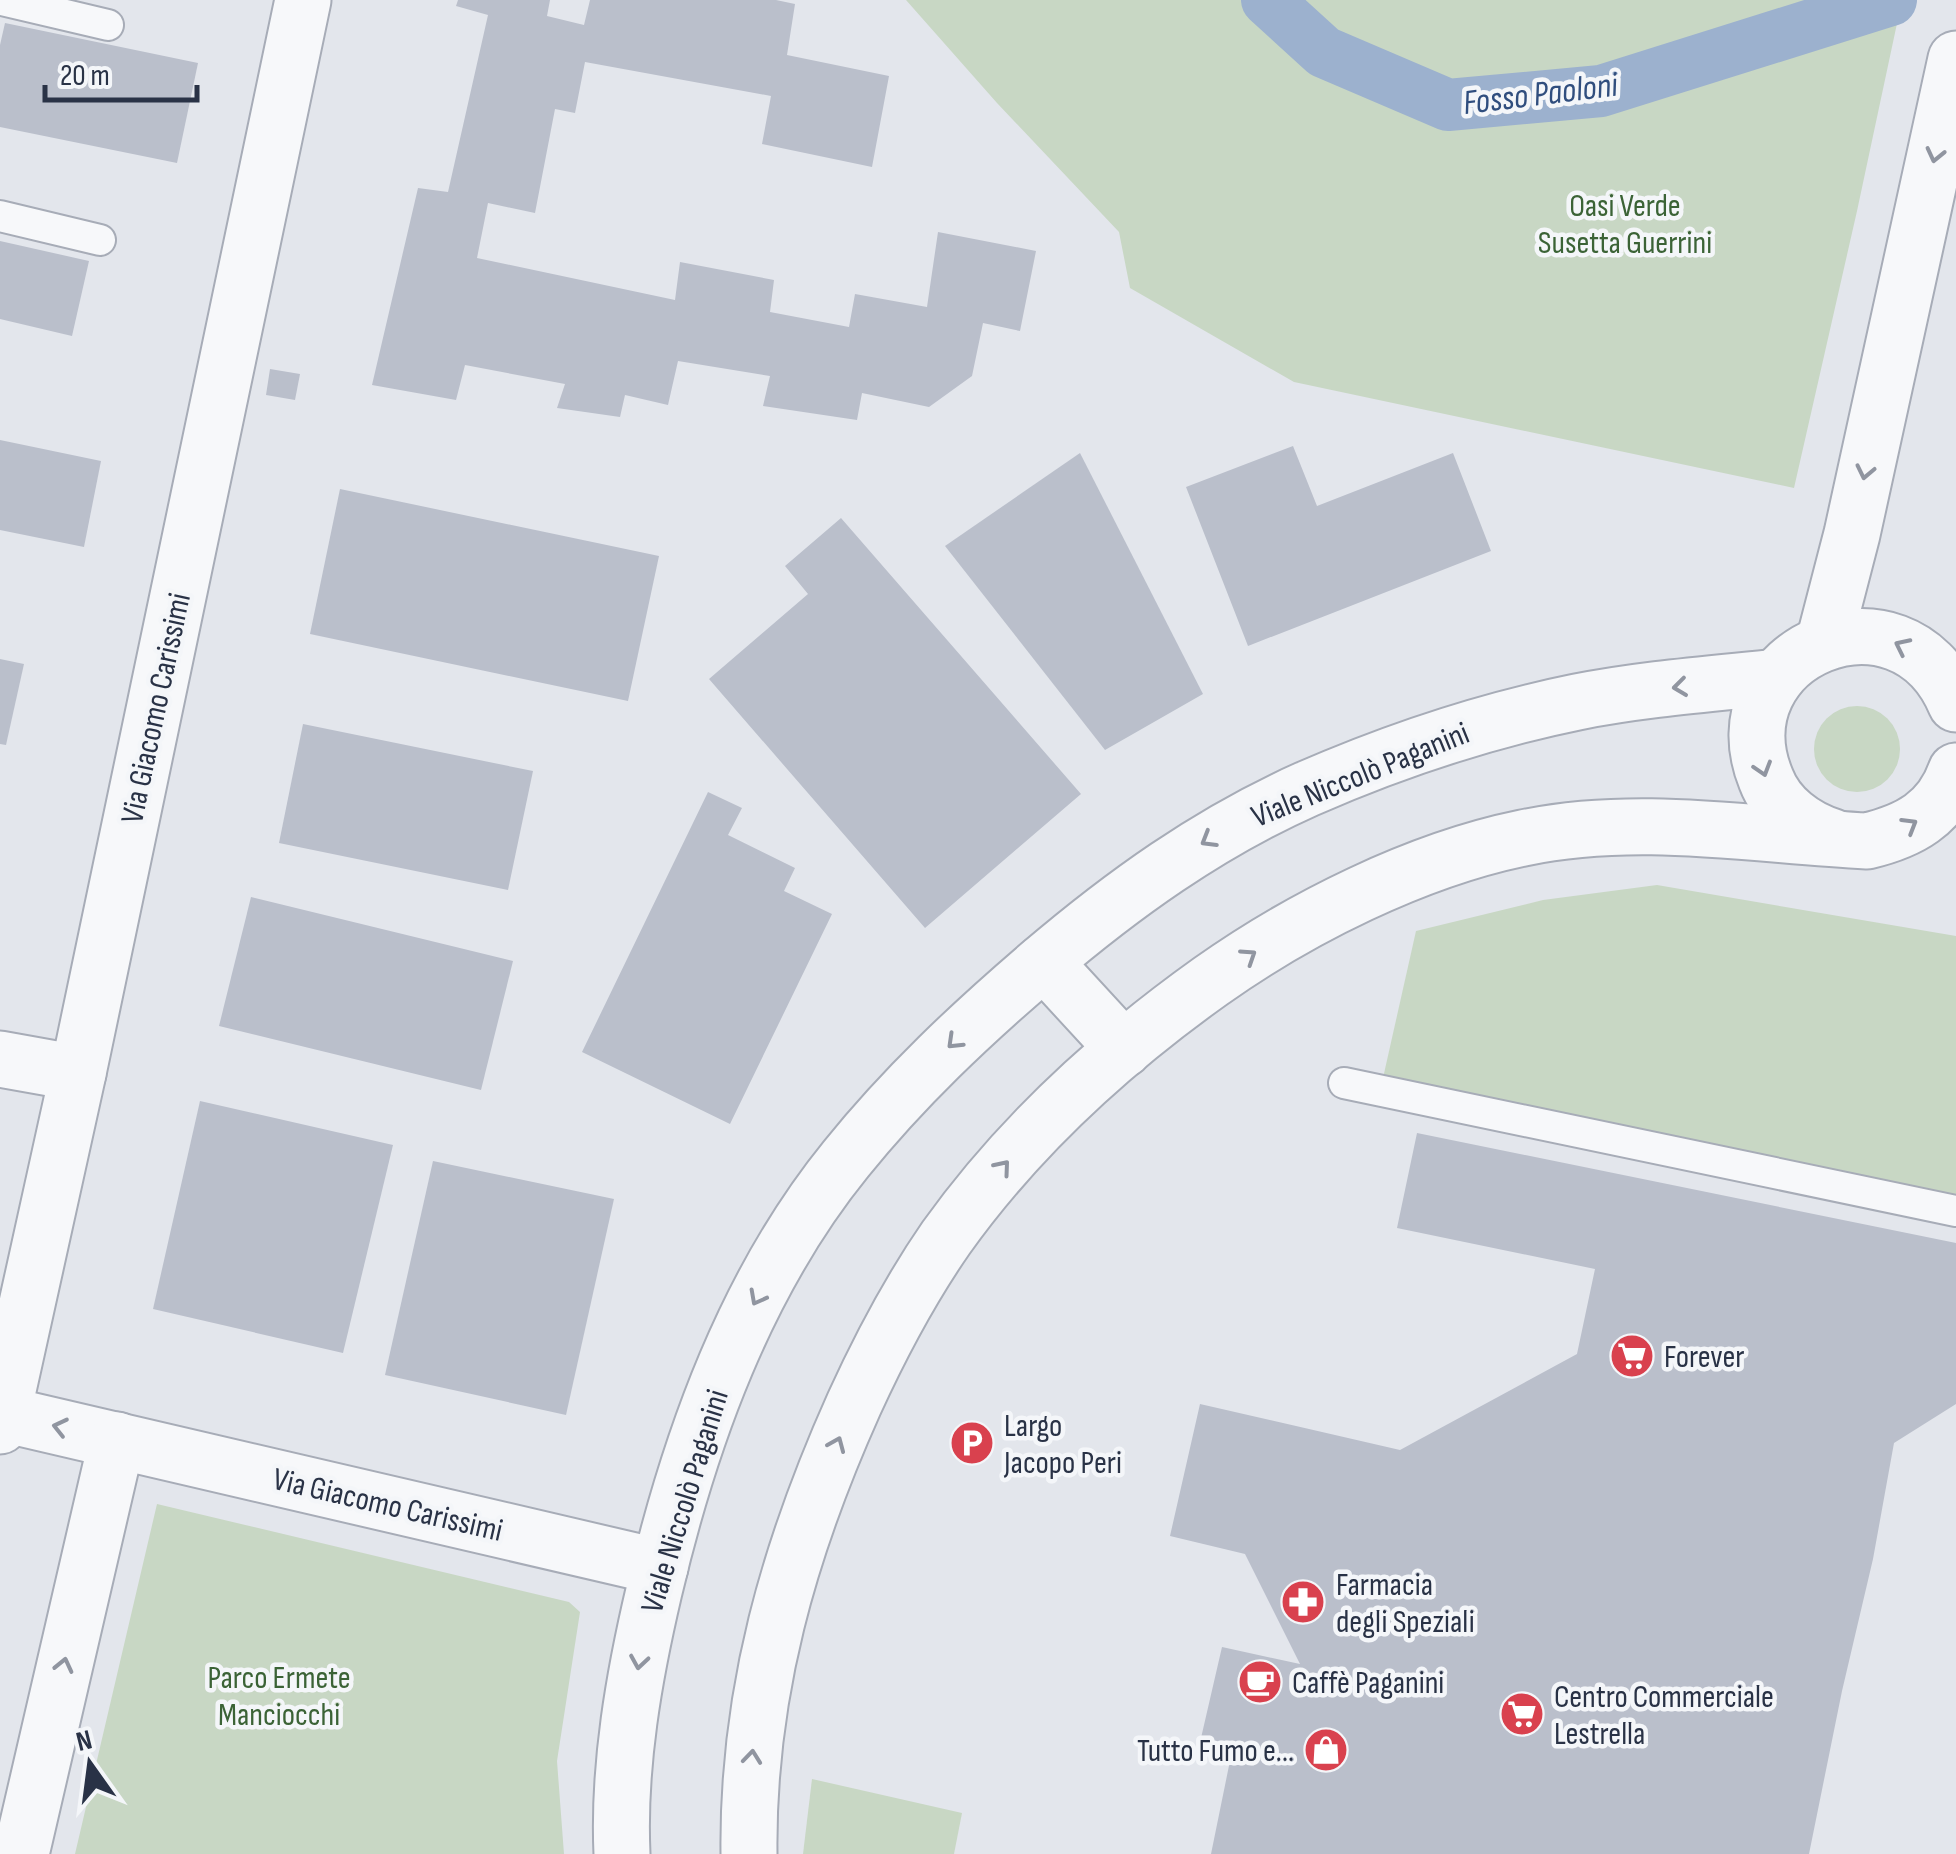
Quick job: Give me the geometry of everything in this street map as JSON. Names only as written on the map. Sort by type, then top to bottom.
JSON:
[{"type":"street","name":"Via Giacomo Carissimi","points":[[303,0],[78,1073],[1,1420],[117,1440],[660,1567]]},
{"type":"street","points":[[1824,642],[1852,534],[1956,59]]},
{"type":"street","points":[[1840,839],[1818,832],[1790,813],[1768,786],[1760,764],[1758,719],[1765,696],[1777,677],[1790,662],[1824,642],[1844,636],[1886,638],[1906,646],[1938,671],[1956,704]]},
{"type":"street","name":"Viale Niccolò Paganini","points":[[622,1854],[630,1719],[642,1643],[680,1491],[704,1419],[757,1298],[807,1213],[845,1160],[914,1081],[980,1016],[1124,897],[1200,845],[1304,790],[1391,755],[1491,722],[1631,693],[1777,677]]},
{"type":"street","points":[[749,1854],[752,1748],[771,1643],[817,1491],[863,1385],[915,1287],[946,1239],[1030,1135],[1077,1089],[1147,1029],[1257,950],[1319,914],[1386,883],[1496,844],[1577,829],[1641,826],[1867,840],[1893,835],[1916,824],[1936,806],[1952,785],[1956,771]]},
{"type":"street","points":[[1044,962],[1124,1050]]},
{"type":"street","points":[[0,1059],[78,1073]]},
{"type":"street","points":[[21,1854],[17,1790],[117,1440]]},
{"type":"lane","points":[[2,0],[108,25]]},
{"type":"lane","points":[[0,216],[100,240]]},
{"type":"lane","points":[[1344,1083],[1956,1211]]},
{"type":"green space","name":"Oasi Verde Susetta Guerrini","points":[[906,0],[1902,0],[1794,488],[1294,382],[1130,288],[1119,232]]},
{"type":"green space","points":[[1857,706],[1881,713],[1893,725],[1900,749],[1893,773],[1881,785],[1857,792],[1833,785],[1821,773],[1814,749],[1821,725],[1833,713]]},
{"type":"green space","points":[[1657,885],[1956,936],[1956,1197],[1383,1078],[1416,931],[1543,900]]},
{"type":"green space","name":"Parco Ermete Manciocchi","points":[[157,1504],[569,1602],[580,1612],[557,1761],[564,1854],[75,1854]]},
{"type":"green space","points":[[812,1779],[962,1813],[954,1854],[803,1854]]},
{"type":"building","points":[[458,0],[550,0],[547,16],[584,25],[590,0],[776,0],[795,4],[787,55],[889,76],[872,167],[762,144],[771,96],[585,62],[575,113],[555,109],[535,213],[488,203],[477,258],[675,300],[680,262],[774,280],[770,312],[849,327],[855,294],[927,307],[938,232],[1036,251],[1020,331],[983,323],[972,376],[929,407],[862,393],[857,420],[763,406],[770,376],[678,361],[668,405],[625,395],[620,417],[557,408],[565,384],[465,365],[456,400],[372,385],[418,188],[448,192],[488,15],[456,6]]},
{"type":"building","points":[[5,23],[198,63],[177,163],[0,127],[0,45]]},
{"type":"building","points":[[0,241],[89,261],[72,336],[0,319]]},
{"type":"building","points":[[270,369],[300,374],[295,400],[266,395]]},
{"type":"building","points":[[0,440],[101,461],[84,547],[0,530]]},
{"type":"building","points":[[1293,446],[1317,506],[1453,453],[1491,551],[1248,646],[1186,487]]},
{"type":"building","points":[[1080,453],[1203,694],[1105,750],[945,546]]},
{"type":"building","points":[[340,489],[659,556],[628,701],[310,634]]},
{"type":"building","points":[[841,518],[1081,794],[925,928],[709,679],[808,594],[785,566]]},
{"type":"building","points":[[0,659],[24,664],[6,745],[0,744]]},
{"type":"building","points":[[303,724],[533,771],[508,890],[279,843]]},
{"type":"building","points":[[708,792],[742,808],[728,835],[795,868],[784,891],[832,914],[730,1124],[582,1052]]},
{"type":"building","points":[[251,897],[513,961],[481,1090],[219,1026]]},
{"type":"building","points":[[200,1101],[393,1145],[343,1353],[153,1309]]},
{"type":"building","points":[[1417,1133],[1956,1243],[1956,1404],[1894,1443],[1809,1854],[1211,1854],[1233,1746],[1201,1738],[1222,1647],[1300,1664],[1245,1554],[1170,1536],[1200,1404],[1400,1450],[1577,1354],[1595,1269],[1397,1228]]},
{"type":"building","points":[[433,1161],[614,1199],[566,1415],[385,1375]]},
{"type":"waterway","name":"Fosso Paoloni","points":[[1267,0],[1324,52],[1448,105],[1601,91],[1891,0]]},
{"type":"place","name":"Forever","points":[[1632,1356]]},
{"type":"place","name":"Largo Jacopo Peri","points":[[972,1443]]},
{"type":"place","name":"Farmacia degli Speziali","points":[[1303,1602]]},
{"type":"place","name":"Caffè Paganini","points":[[1260,1682]]},
{"type":"place","name":"Centro Commerciale Lestrella","points":[[1522,1714]]},
{"type":"place","name":"Tutto Fumo e...","points":[[1326,1750]]}]
